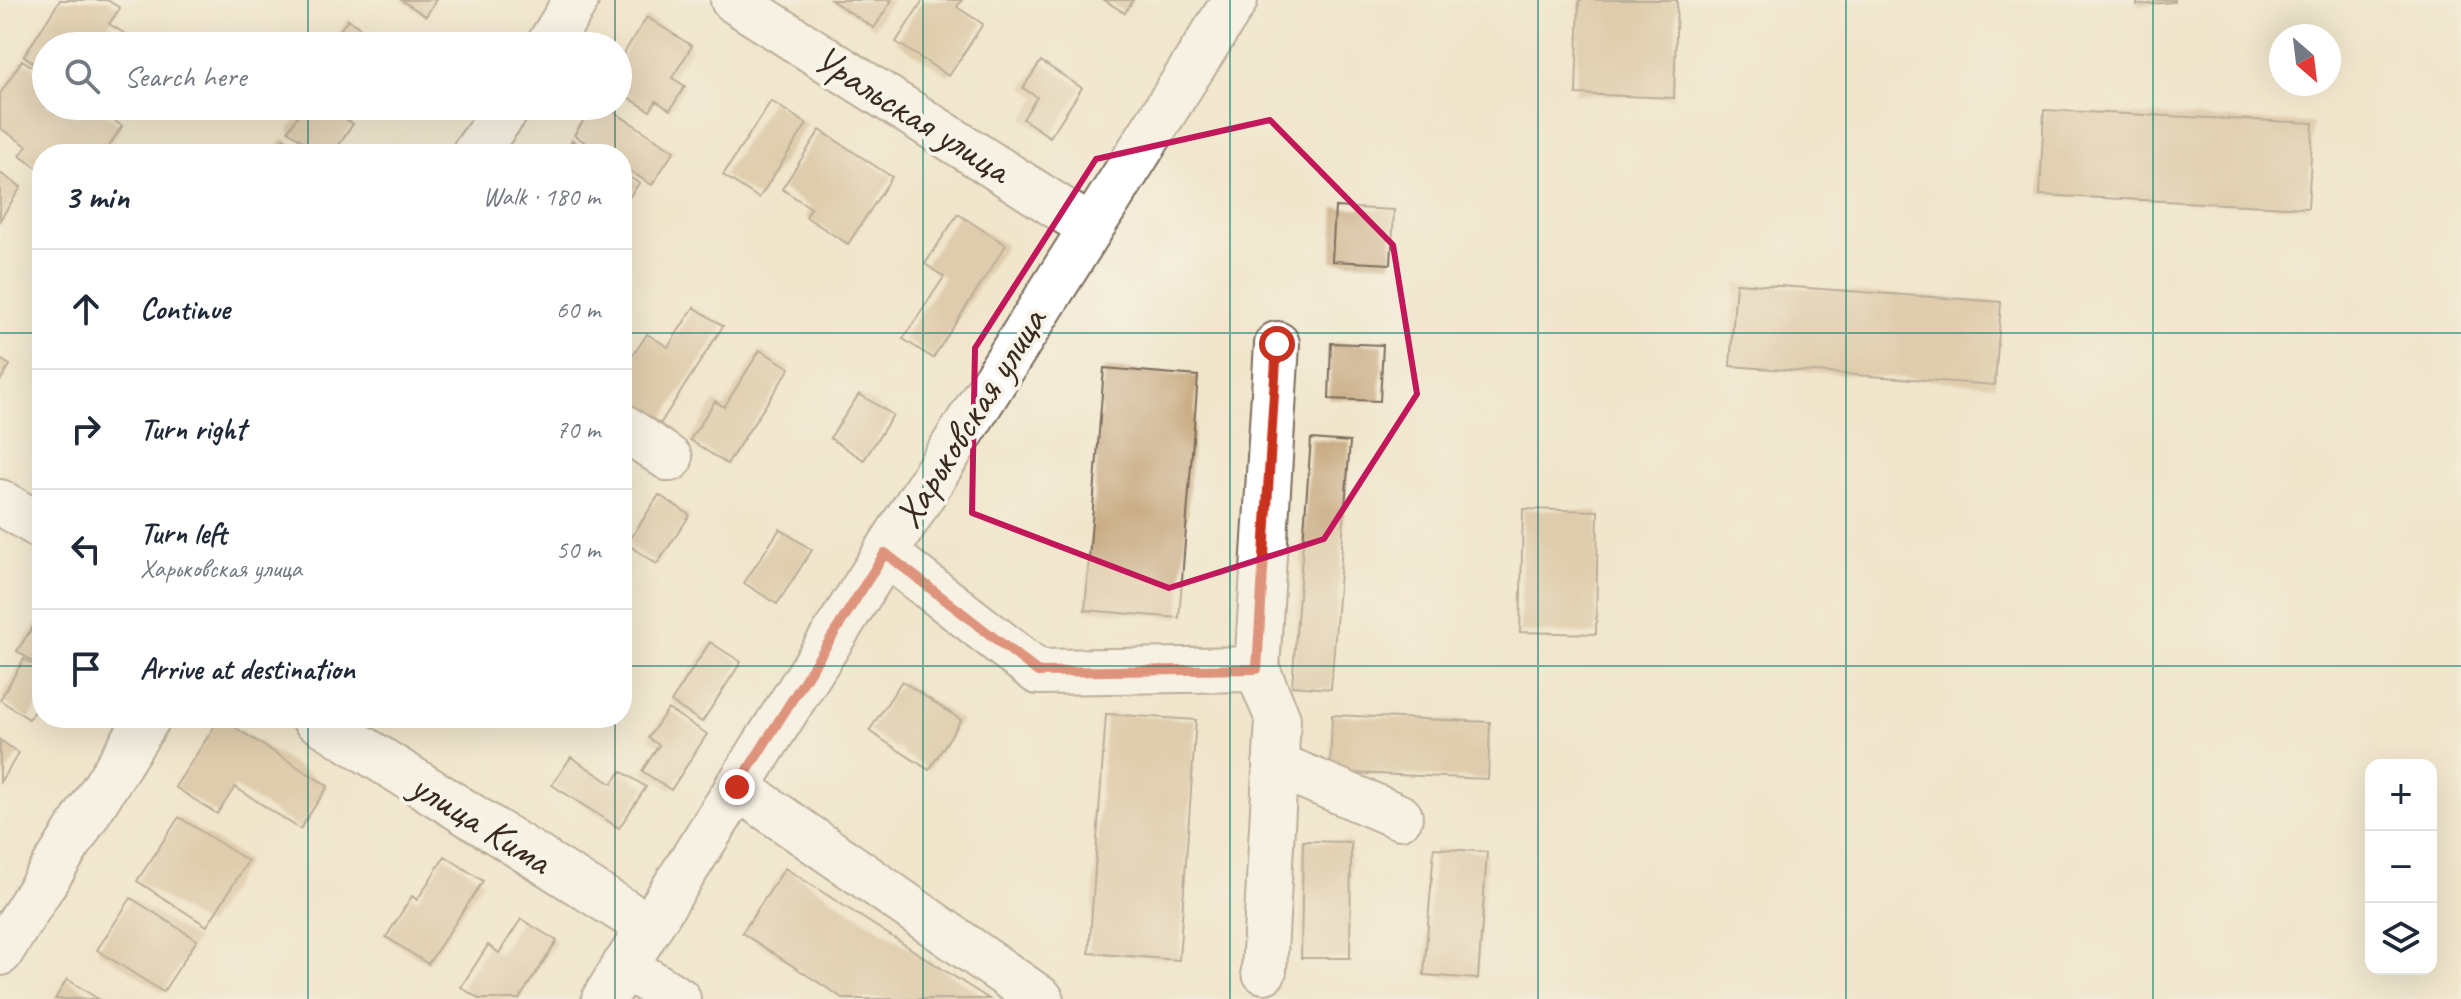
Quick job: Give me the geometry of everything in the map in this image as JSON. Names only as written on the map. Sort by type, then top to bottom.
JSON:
[{"type":"street","points":[[557,32],[576,0]]},
{"type":"street","name":"Уральская улица","points":[[733,0],[1091,228]]},
{"type":"street","name":"Харьковская улица","points":[[614,983],[1235,0]]},
{"type":"street","points":[[481,144],[499,120]]},
{"type":"street","points":[[1264,971],[1278,719],[1257,669],[1277,344]]},
{"type":"street","points":[[632,433],[670,459]]},
{"type":"street","points":[[0,502],[32,521]]},
{"type":"street","points":[[885,553],[1038,672],[1257,669]]},
{"type":"street","points":[[0,953],[142,728]]},
{"type":"street","name":"улица Кима","points":[[330,728],[649,927]]},
{"type":"street","points":[[1275,764],[1400,817]]},
{"type":"street","points":[[737,787],[1041,999]]},
{"type":"street","points":[[614,983],[678,999]]},
{"type":"highlighted area","points":[[1270,120],[1393,245],[1417,394],[1324,539],[1169,588],[972,513],[975,348],[1096,159]]},
{"type":"building","points":[[60,0],[107,0],[120,8],[109,24],[122,32],[39,32]]},
{"type":"building","points":[[401,0],[436,0],[426,16]]},
{"type":"building","points":[[831,0],[892,0],[874,28]]},
{"type":"building","points":[[923,0],[962,0],[957,7],[983,24],[949,76],[896,42]]},
{"type":"building","points":[[1104,0],[1133,0],[1125,13]]},
{"type":"building","points":[[1579,0],[1677,0],[1674,98],[1576,94]]},
{"type":"building","points":[[2137,0],[2174,0],[2174,2],[2137,5]]},
{"type":"building","points":[[647,17],[692,46],[672,78],[685,86],[670,110],[656,101],[650,111],[632,100],[632,40]]},
{"type":"building","points":[[348,19],[366,32],[339,32]]},
{"type":"building","points":[[32,44],[32,61],[24,56]]},
{"type":"building","points":[[22,60],[32,67],[32,120],[113,120],[122,126],[110,144],[32,144],[32,164],[20,156],[27,146],[0,128],[0,94]]},
{"type":"building","points":[[1041,61],[1082,88],[1050,137],[1023,119],[1037,97],[1023,88]]},
{"type":"building","points":[[771,101],[807,124],[759,198],[723,175]]},
{"type":"building","points":[[2044,110],[2313,123],[2308,208],[2040,195]]},
{"type":"building","points":[[295,120],[347,120],[353,124],[340,144],[307,144],[288,131]]},
{"type":"building","points":[[584,120],[626,120],[674,151],[652,185],[632,172],[632,144],[588,144],[574,135]]},
{"type":"building","points":[[820,130],[892,177],[848,244],[806,217],[811,208],[782,189]]},
{"type":"building","points":[[0,173],[21,187],[0,220]]},
{"type":"building","points":[[632,179],[639,183],[632,193]]},
{"type":"building","points":[[1335,207],[1394,210],[1391,264],[1332,261]]},
{"type":"building","points":[[958,214],[1006,245],[933,358],[903,339],[944,277],[925,264]]},
{"type":"building","points":[[1736,283],[2001,302],[1995,385],[1730,366]]},
{"type":"building","points":[[694,307],[723,326],[660,424],[632,406],[632,357],[647,334],[668,347]]},
{"type":"building","points":[[1331,343],[1383,345],[1380,401],[1329,399]]},
{"type":"building","points":[[760,350],[790,368],[727,464],[690,440],[715,401],[724,407]]},
{"type":"building","points":[[0,359],[10,365],[0,381]]},
{"type":"building","points":[[1104,368],[1198,376],[1179,618],[1085,610]]},
{"type":"building","points":[[859,394],[893,415],[864,460],[830,438]]},
{"type":"building","points":[[1311,439],[1350,442],[1331,689],[1292,686]]},
{"type":"building","points":[[659,495],[690,515],[657,564],[632,547],[632,536]]},
{"type":"building","points":[[1523,509],[1598,511],[1596,634],[1520,632]]},
{"type":"building","points":[[780,529],[812,550],[777,604],[744,583]]},
{"type":"building","points":[[32,628],[32,661],[17,651]]},
{"type":"building","points":[[710,642],[741,662],[702,722],[671,702]]},
{"type":"building","points":[[24,659],[32,664],[32,714],[29,719],[0,700]]},
{"type":"building","points":[[902,681],[961,720],[929,770],[869,731]]},
{"type":"building","points":[[668,709],[707,734],[671,790],[642,771],[659,745],[648,738]]},
{"type":"building","points":[[1106,714],[1196,720],[1179,960],[1089,953]]},
{"type":"building","points":[[1332,715],[1490,722],[1488,779],[1330,772]]},
{"type":"building","points":[[213,728],[236,728],[328,786],[300,829],[235,787],[217,814],[175,787]]},
{"type":"building","points":[[0,740],[19,753],[0,782]]},
{"type":"building","points":[[571,757],[612,784],[621,771],[646,787],[619,828],[552,785]]},
{"type":"building","points":[[179,817],[248,861],[207,926],[137,881]]},
{"type":"building","points":[[1303,841],[1351,842],[1350,958],[1301,958]]},
{"type":"building","points":[[1434,848],[1487,852],[1478,979],[1424,975]]},
{"type":"building","points":[[445,856],[483,881],[428,964],[386,937],[412,896],[417,900]]},
{"type":"building","points":[[785,868],[989,999],[844,999],[742,933]]},
{"type":"building","points":[[131,898],[197,940],[163,992],[97,950]]},
{"type":"building","points":[[521,919],[557,941],[519,999],[479,999],[461,987],[488,945],[499,953]]},
{"type":"building","points":[[67,979],[98,999],[55,999]]},
{"type":"route","points":[[737,787],[885,553],[1038,672],[1257,669],[1277,344]]}]
